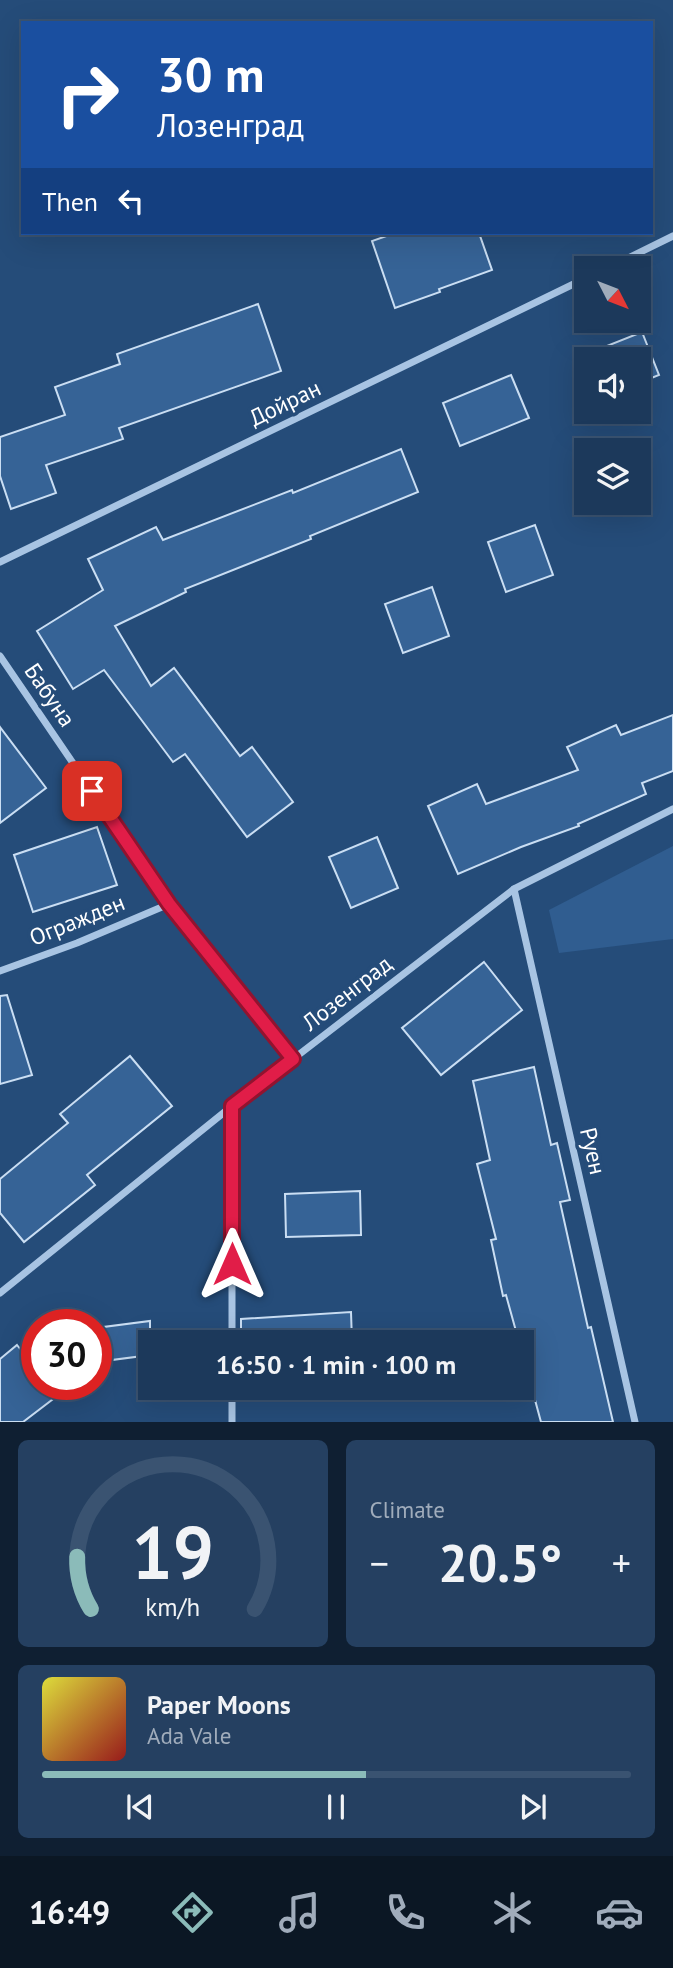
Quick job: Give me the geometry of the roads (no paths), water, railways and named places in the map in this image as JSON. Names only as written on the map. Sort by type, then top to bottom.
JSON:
[{"type":"street","points":[[632,256],[673,236]]},
{"type":"street","name":"Дойран","points":[[0,562],[574,284]]},
{"type":"street","name":"Бабуна","points":[[0,656],[169,904],[293,1059]]},
{"type":"street","name":"Лозенград","points":[[0,1293],[232,1106],[513,888],[673,809]]},
{"type":"street","name":"Руен","points":[[513,888],[635,1422]]},
{"type":"street","name":"Огражден","points":[[0,971],[77,943],[169,904]]},
{"type":"street","points":[[232,1106],[232,1330]]},
{"type":"street","points":[[232,1400],[232,1422]]}]
